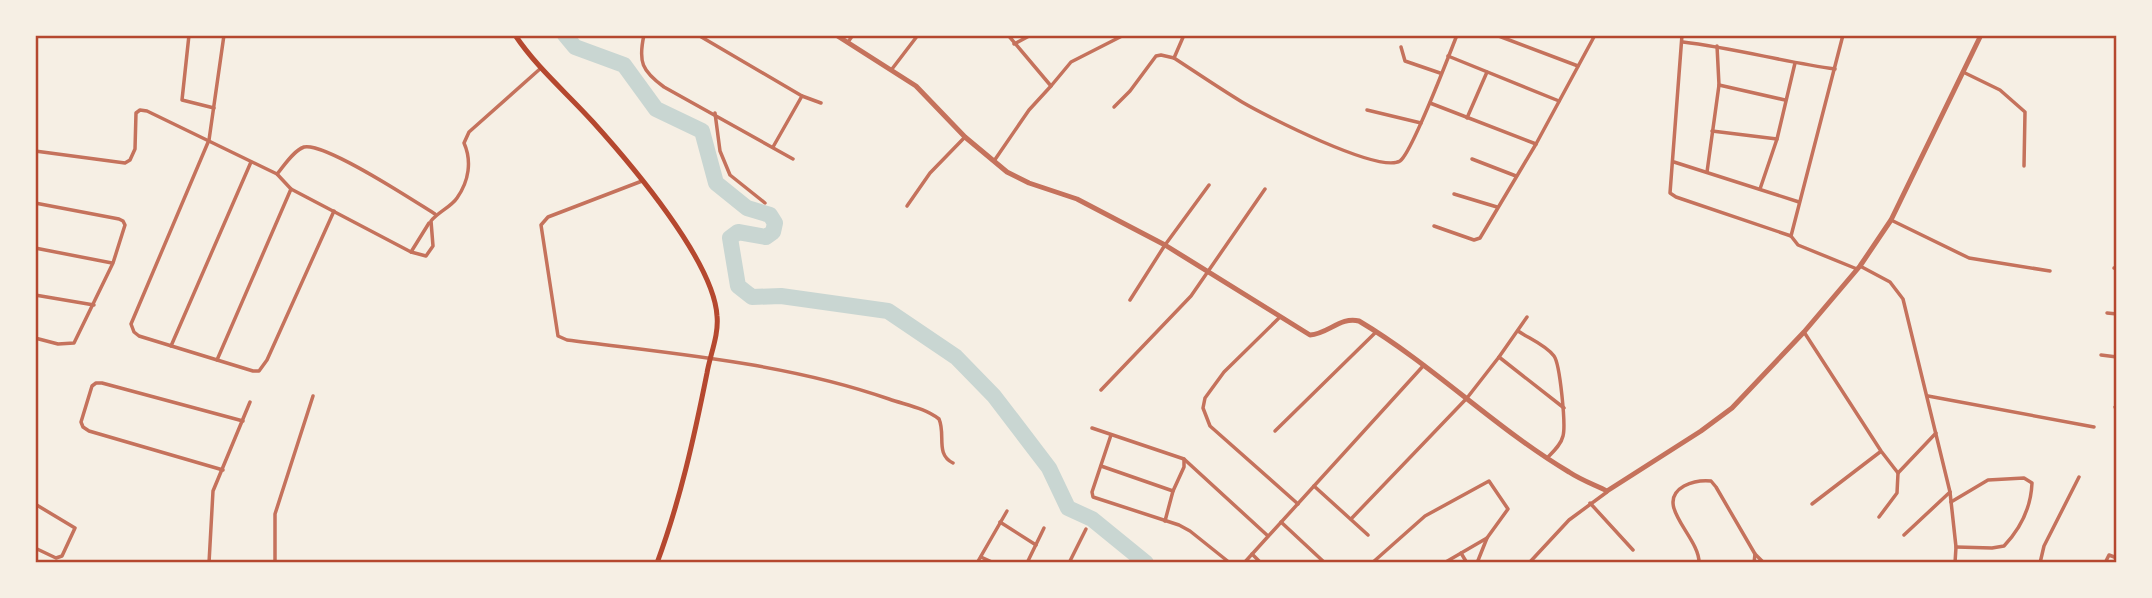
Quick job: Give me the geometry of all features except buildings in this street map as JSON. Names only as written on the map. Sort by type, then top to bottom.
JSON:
[{"type":"main road","points":[[515,35],[541,68],[593,122],[681,232],[708,281],[718,316],[696,428],[676,508],[657,563]]},
{"type":"street","points":[[189,35],[182,100],[214,108]]},
{"type":"street","points":[[225,35],[209,140],[131,324],[134,332],[139,336],[253,371],[262,367],[334,211]]},
{"type":"street","points":[[590,35],[643,35],[641,59],[647,74],[664,87],[715,113],[793,159]]},
{"type":"street","points":[[698,35],[802,96],[821,103]]},
{"type":"street","points":[[836,35],[916,86],[965,137],[1007,172],[1029,183],[1077,199],[1165,246],[1310,335],[1321,334],[1343,321],[1353,319],[1424,364],[1547,458],[1607,491]]},
{"type":"street","points":[[848,43],[853,35]]},
{"type":"street","points":[[891,70],[918,35]]},
{"type":"street","points":[[1008,35],[1051,86]]},
{"type":"street","points":[[1014,44],[1031,35]]},
{"type":"street","points":[[993,161],[1029,110],[1071,62],[1124,35]]},
{"type":"street","points":[[1174,58],[1184,35]]},
{"type":"street","points":[[1114,107],[1130,92],[1156,56],[1161,55],[1174,58],[1250,106],[1344,152],[1392,163],[1402,160],[1421,123],[1457,35]]},
{"type":"street","points":[[1496,35],[1578,66]]},
{"type":"street","points":[[1434,226],[1478,239],[1536,144],[1595,35]]},
{"type":"street","points":[[1682,35],[1684,42],[1670,193],[1791,236],[1798,245],[1890,282],[1903,299],[1951,492],[1955,563]]},
{"type":"street","points":[[1791,236],[1843,35]]},
{"type":"street","points":[[1529,563],[1549,539],[1591,503],[1732,408],[1804,332],[1858,268],[1891,220],[1981,35]]},
{"type":"street","points":[[1684,42],[1717,46],[1795,64],[1835,69]]},
{"type":"street","points":[[1707,172],[1719,85],[1717,46]]},
{"type":"street","points":[[1401,47],[1405,61],[1440,73]]},
{"type":"street","points":[[1448,56],[1559,102]]},
{"type":"street","points":[[1760,189],[1777,139],[1795,64]]},
{"type":"street","points":[[411,252],[430,221],[457,199],[470,157],[464,143],[469,132],[541,68]]},
{"type":"street","points":[[1467,118],[1487,72]]},
{"type":"street","points":[[1963,72],[2000,90],[2025,112],[2024,166]]},
{"type":"street","points":[[1719,85],[1785,100]]},
{"type":"street","points":[[773,147],[802,96]]},
{"type":"street","points":[[1429,103],[1536,144]]},
{"type":"street","points":[[35,151],[125,163],[130,160],[135,149],[136,113],[140,110],[147,111],[276,174],[291,189],[411,252],[426,256],[431,251],[433,246],[430,221]]},
{"type":"street","points":[[1367,110],[1421,123]]},
{"type":"street","points":[[715,113],[720,151],[730,175],[765,204]]},
{"type":"street","points":[[1712,131],[1777,139]]},
{"type":"street","points":[[907,206],[930,173],[965,137]]},
{"type":"street","points":[[276,174],[304,147],[318,148],[357,167],[436,215]]},
{"type":"street","points":[[1472,159],[1516,176]]},
{"type":"street","points":[[171,346],[251,161]]},
{"type":"street","points":[[1673,162],[1799,202]]},
{"type":"street","points":[[642,181],[543,220],[541,230],[558,336],[567,340],[710,358],[858,388],[933,414],[942,425],[942,453],[946,460],[953,463]]},
{"type":"street","points":[[1130,300],[1209,185]]},
{"type":"street","points":[[217,360],[291,189]]},
{"type":"street","points":[[1101,390],[1191,296],[1265,189]]},
{"type":"street","points":[[1454,194],[1497,207]]},
{"type":"street","points":[[35,202],[123,220],[125,225],[113,263],[74,343],[58,344],[35,338]]},
{"type":"street","points":[[1891,220],[1969,258],[2050,271]]},
{"type":"street","points":[[35,248],[113,263]]},
{"type":"street","points":[[35,295],[94,305]]},
{"type":"street","points":[[2107,313],[2117,314]]},
{"type":"street","points":[[1280,317],[1224,372],[1205,398],[1203,408],[1210,426],[1298,504]]},
{"type":"street","points":[[1351,519],[1467,398],[1527,317]]},
{"type":"street","points":[[1518,331],[1554,356],[1564,408],[1563,440],[1547,458]]},
{"type":"street","points":[[1275,430],[1377,332]]},
{"type":"street","points":[[1804,332],[1898,473],[1897,494],[1879,517]]},
{"type":"street","points":[[2101,355],[2117,357]]},
{"type":"street","points":[[1499,357],[1564,408]]},
{"type":"street","points":[[1244,563],[1424,364]]},
{"type":"street","points":[[223,470],[89,431],[81,422],[92,386],[102,383],[243,421]]},
{"type":"street","points":[[275,563],[275,514],[313,396]]},
{"type":"street","points":[[1927,396],[2094,427]]},
{"type":"street","points":[[209,563],[213,491],[250,402]]},
{"type":"street","points":[[1092,428],[1184,458],[1268,536]]},
{"type":"street","points":[[1898,473],[1936,433]]},
{"type":"street","points":[[1111,435],[1092,492],[1095,499],[1190,531],[1230,563]]},
{"type":"street","points":[[1812,504],[1881,451]]},
{"type":"street","points":[[1165,521],[1173,491],[1183,470],[1184,458]]},
{"type":"street","points":[[1101,466],[1173,491]]},
{"type":"street","points":[[2040,563],[2044,546],[2079,477]]},
{"type":"street","points":[[1951,502],[1988,480],[2024,478],[2032,483],[2030,503],[2020,526],[2004,546],[1956,547]]},
{"type":"street","points":[[1372,563],[1425,516],[1489,481],[1508,509],[1487,538],[1477,563]]},
{"type":"street","points":[[1699,563],[1696,548],[1672,504],[1672,498],[1688,484],[1701,481],[1711,481],[1716,487],[1763,563]]},
{"type":"street","points":[[1314,486],[1368,535]]},
{"type":"street","points":[[1904,535],[1951,492]]},
{"type":"street","points":[[1591,503],[1633,550]]},
{"type":"street","points":[[35,504],[75,528],[65,552],[59,558],[35,548]]},
{"type":"street","points":[[978,563],[1007,511]]},
{"type":"street","points":[[1000,522],[1035,545]]},
{"type":"street","points":[[1281,522],[1325,563]]},
{"type":"street","points":[[1027,563],[1044,528]]},
{"type":"street","points":[[1069,563],[1086,529]]},
{"type":"street","points":[[1444,563],[1487,538]]},
{"type":"street","points":[[1461,553],[1467,563]]},
{"type":"street","points":[[1252,554],[1261,563]]},
{"type":"street","points":[[1754,563],[1755,554]]},
{"type":"street","points":[[2105,563],[2109,555],[2117,558]]},
{"type":"street","points":[[981,557],[994,563]]},
{"type":"waterway","points":[[565,35],[575,47],[624,65],[656,109],[702,131],[716,183],[747,208],[770,215],[775,223],[773,232],[766,237],[738,232],[730,238],[738,286],[752,297],[781,296],[888,311],[956,357],[994,396],[1049,468],[1068,508],[1092,519],[1146,563]]}]
